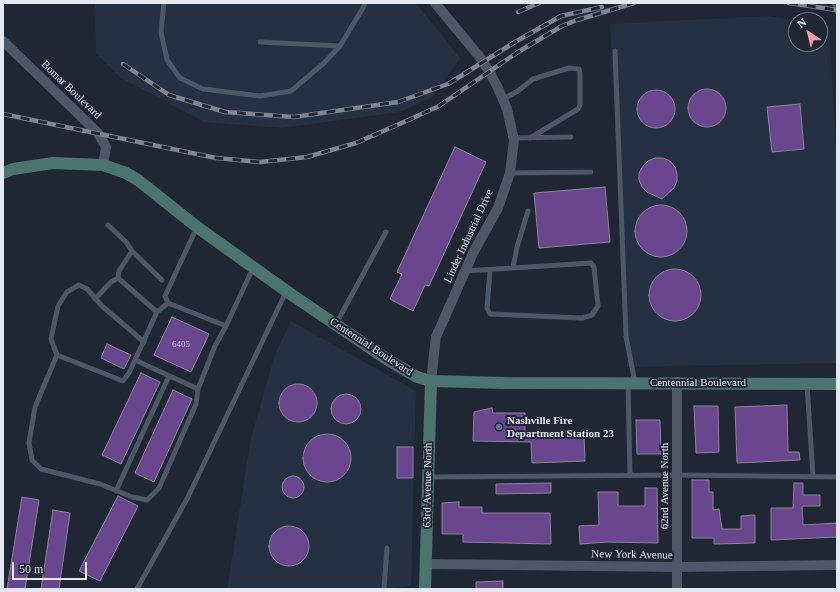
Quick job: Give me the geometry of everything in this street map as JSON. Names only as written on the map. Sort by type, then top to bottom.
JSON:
[{"type":"main road","name":"Centennial Boulevard","points":[[3,173],[13,169],[53,164],[103,165],[126,173],[138,180],[197,227],[286,291],[385,358],[417,377],[431,381],[505,383],[677,382],[837,384]]},
{"type":"main road","name":"63rd Avenue North","points":[[425,589],[427,564],[431,381]]},
{"type":"street","name":"Linder Industrial Drive","points":[[431,381],[436,337],[474,251],[498,208],[510,173],[514,138],[503,99],[480,56],[435,3]]},
{"type":"street","name":"Bomar Boulevard","points":[[3,41],[98,133],[106,147],[103,165]]},
{"type":"street","name":"62nd Avenue North","points":[[677,382],[677,589]]},
{"type":"street","name":"New York Avenue","points":[[427,564],[677,567],[837,565]]},
{"type":"lane","points":[[164,3],[161,32],[167,60],[180,78],[203,89],[260,96],[291,91],[324,63],[340,46],[365,3]]},
{"type":"lane","points":[[834,3],[837,12]]},
{"type":"lane","points":[[260,42],[340,46]]},
{"type":"lane","points":[[615,51],[626,336],[632,383],[630,476]]},
{"type":"lane","points":[[503,99],[518,91],[533,79],[569,68],[579,69],[580,97],[578,109],[530,138]]},
{"type":"lane","points":[[514,138],[571,137]]},
{"type":"lane","points":[[510,173],[591,172]]},
{"type":"lane","points":[[513,268],[517,247],[528,211]]},
{"type":"lane","points":[[108,225],[162,280]]},
{"type":"lane","points":[[197,227],[165,296],[168,303],[226,326]]},
{"type":"lane","points":[[336,324],[386,232]]},
{"type":"lane","points":[[118,278],[119,270],[132,251]]},
{"type":"lane","points":[[465,271],[592,264],[596,284],[596,310],[588,317],[582,318],[490,314],[487,308],[490,270]]},
{"type":"lane","points":[[144,342],[95,299],[87,289],[80,285],[67,292],[58,306],[51,339],[57,355],[35,407],[29,443],[32,460],[41,469],[100,484],[132,497],[147,500],[159,488],[196,404],[198,389],[215,346],[253,268]]},
{"type":"lane","points":[[95,299],[111,282],[118,278]]},
{"type":"lane","points":[[118,278],[157,312]]},
{"type":"lane","points":[[137,589],[188,497],[286,291]]},
{"type":"lane","points":[[57,355],[122,381],[129,374],[157,312],[168,303]]},
{"type":"lane","points":[[135,360],[198,389]]},
{"type":"lane","points":[[116,491],[169,376]]},
{"type":"lane","points":[[807,384],[812,476]]},
{"type":"lane","points":[[428,477],[678,475],[837,477]]},
{"type":"lane","points":[[384,589],[387,548]]},
{"type":"shaded area","points":[[95,3],[416,3],[460,58],[433,97],[400,112],[282,128],[204,122],[121,78],[96,53]]},
{"type":"shaded area","points":[[768,16],[788,19],[788,52],[828,52],[829,26],[837,166],[837,363],[627,367],[610,24]]},
{"type":"shaded area","points":[[291,321],[416,391],[411,586],[381,589],[227,589],[251,438],[275,354]]},
{"type":"building","points":[[703,89],[711,89],[718,92],[723,97],[726,108],[723,119],[718,124],[711,127],[703,127],[696,124],[691,119],[688,112],[688,104],[691,97],[696,92]]},
{"type":"building","points":[[652,90],[660,90],[667,93],[672,98],[675,109],[672,120],[667,125],[660,128],[652,128],[645,125],[640,120],[637,113],[637,105],[640,98],[645,93]]},
{"type":"building","points":[[800,104],[804,149],[772,152],[767,107]]},
{"type":"building","points":[[455,147],[486,162],[429,286],[425,285],[413,311],[390,299],[402,274],[397,272]]},
{"type":"building","points":[[655,158],[663,158],[670,161],[675,167],[677,174],[677,181],[674,188],[662,199],[647,192],[642,187],[639,180],[639,173],[643,166],[648,161]]},
{"type":"building","points":[[605,187],[610,242],[539,248],[534,193]]},
{"type":"building","points":[[656,205],[666,205],[680,212],[687,226],[687,236],[680,250],[666,257],[656,257],[646,253],[639,246],[635,236],[635,226],[639,216],[646,209]]},
{"type":"building","points":[[670,269],[680,269],[694,276],[701,290],[701,300],[694,314],[680,321],[670,321],[660,317],[653,310],[649,300],[649,290],[653,280],[660,273]]},
{"type":"building","points":[[172,317],[209,334],[191,372],[154,355]]},
{"type":"building","points":[[107,344],[131,355],[124,369],[101,358]]},
{"type":"building","points":[[141,373],[160,382],[121,464],[102,455]]},
{"type":"building","points":[[298,384],[311,390],[317,403],[311,416],[298,422],[285,416],[279,403],[285,390]]},
{"type":"building","points":[[173,390],[192,399],[154,482],[135,473]]},
{"type":"building","points":[[346,394],[357,398],[361,409],[357,420],[346,424],[335,420],[331,409],[335,398]]},
{"type":"building","points":[[787,405],[788,452],[799,452],[800,460],[737,463],[735,407]]},
{"type":"building","points":[[694,406],[718,406],[719,452],[696,453]]},
{"type":"building","points":[[492,408],[493,413],[525,413],[525,434],[584,433],[585,461],[532,463],[531,442],[473,441],[474,412]]},
{"type":"building","points":[[636,420],[660,420],[661,454],[637,454]]},
{"type":"building","points":[[327,434],[336,436],[344,441],[349,449],[351,458],[349,467],[344,475],[336,480],[327,482],[318,480],[310,475],[305,467],[303,458],[305,449],[310,441],[318,436]]},
{"type":"building","points":[[397,447],[413,447],[413,478],[397,478]]},
{"type":"building","points":[[293,476],[301,479],[304,487],[301,495],[293,498],[285,495],[282,487],[285,479]]},
{"type":"building","points":[[692,480],[709,480],[709,492],[713,492],[713,510],[719,509],[722,529],[741,529],[741,516],[755,515],[755,543],[714,544],[714,538],[692,538]]},
{"type":"building","points":[[551,483],[551,493],[496,494],[496,484]]},
{"type":"building","points":[[794,483],[803,483],[803,495],[820,495],[820,506],[802,506],[803,525],[837,523],[837,537],[771,540],[771,508],[793,508]]},
{"type":"building","points":[[645,488],[657,488],[658,543],[608,542],[580,544],[579,526],[599,525],[598,492],[618,492],[618,506],[645,506]]},
{"type":"building","points":[[118,496],[138,506],[100,581],[79,571]]},
{"type":"building","points":[[22,497],[39,500],[25,589],[7,589]]},
{"type":"building","points":[[459,502],[459,507],[482,507],[482,513],[550,513],[551,544],[463,542],[463,534],[442,534],[442,503]]},
{"type":"building","points":[[53,510],[70,513],[59,589],[41,589]]},
{"type":"building","points":[[293,526],[300,529],[306,535],[309,546],[308,554],[300,563],[293,566],[285,566],[278,563],[270,554],[269,542],[272,535],[281,527]]},
{"type":"building","points":[[503,581],[503,589],[476,589],[476,582]]},
{"type":"railway","points":[[518,12],[539,3]]},
{"type":"railway","points":[[3,114],[216,158],[260,162],[307,157],[356,143],[439,106],[518,52],[562,26],[634,3]]},
{"type":"railway","points":[[789,3],[837,10]]},
{"type":"railway","points":[[123,64],[169,95],[225,112],[294,117],[398,102],[448,84],[515,42],[561,16],[602,7]]},
{"type":"place","name":"Nashville Fire Department Station 23","points":[[499,427]]}]
